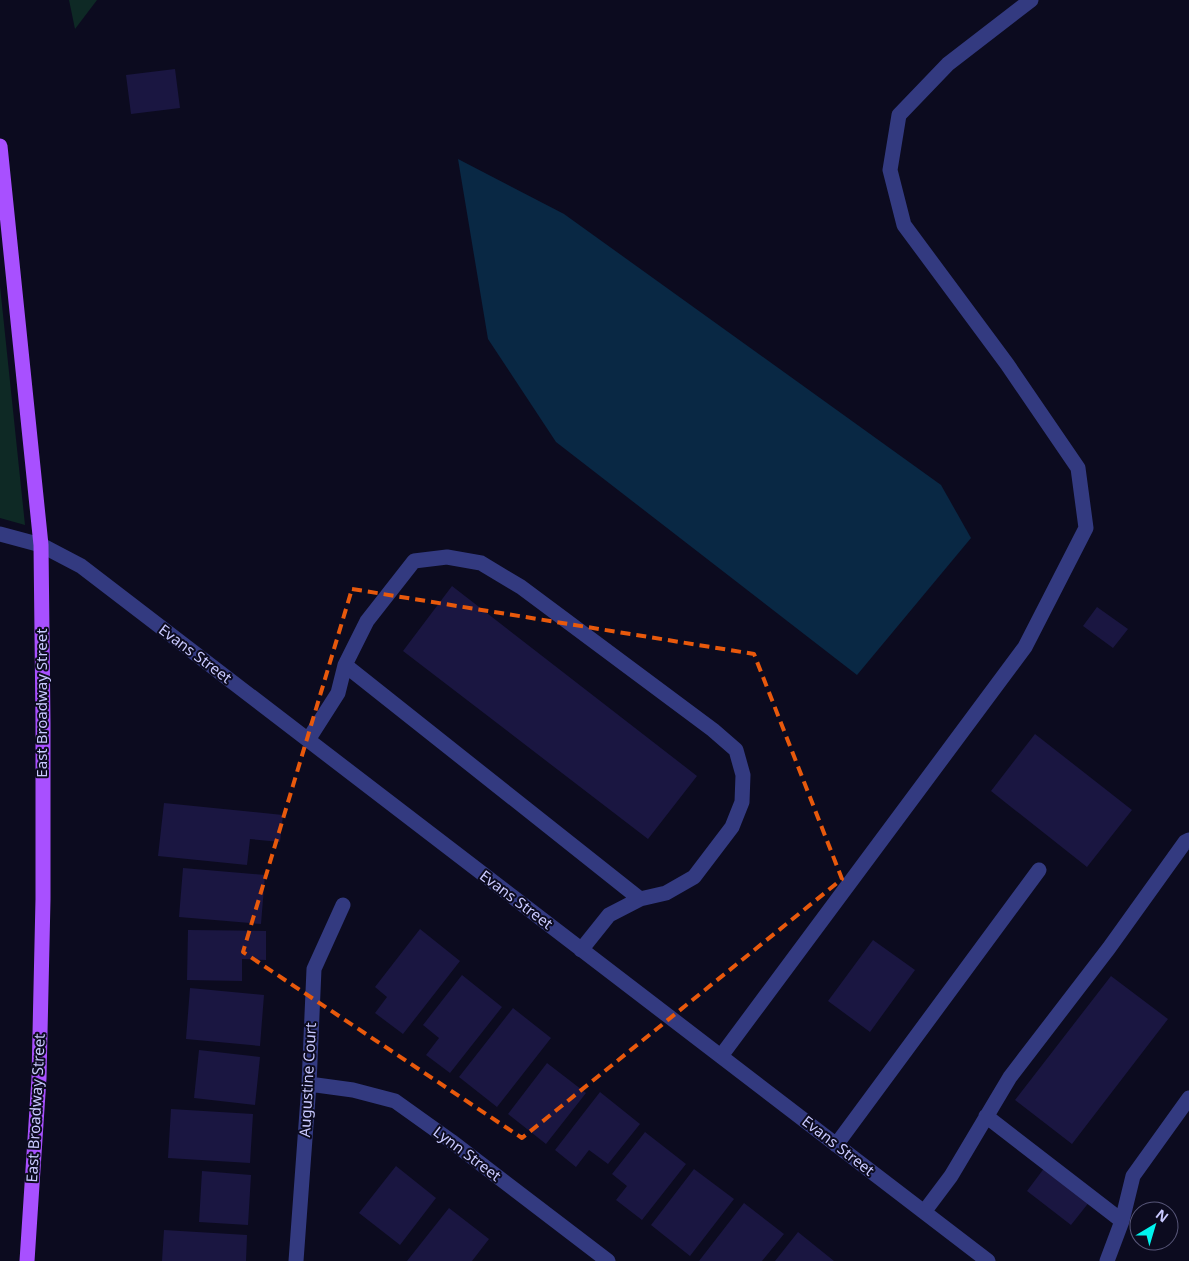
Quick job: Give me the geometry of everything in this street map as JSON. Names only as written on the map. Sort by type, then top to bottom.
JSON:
[{"type":"main road","name":"East Broadway Street","points":[[0,146],[41,545],[43,900],[39,1078],[27,1261]]},
{"type":"street","points":[[722,1056],[1026,647],[1086,528],[1078,468],[1007,364],[904,225],[890,170],[900,115],[948,64],[1031,0]]},
{"type":"street","name":"Evans Street","points":[[0,534],[41,545],[81,566],[988,1261]]},
{"type":"street","points":[[308,740],[338,693],[345,665],[366,621],[414,561],[447,557],[481,563],[521,587],[713,730],[736,750],[743,775],[742,802],[732,827],[694,877],[666,893],[640,899],[609,915],[581,950]]},
{"type":"street","points":[[345,665],[640,899]]},
{"type":"street","points":[[924,1212],[951,1176],[1010,1077],[1109,948],[1185,842],[1189,840]]},
{"type":"street","points":[[836,1145],[1039,870]]},
{"type":"street","name":"Augustine Court","points":[[296,1261],[309,1084],[314,970],[343,905]]},
{"type":"street","name":"Lynn Street","points":[[309,1084],[353,1090],[395,1101],[451,1141],[608,1261]]},
{"type":"street","points":[[1107,1261],[1122,1220],[1133,1176],[1189,1098]]},
{"type":"street","points":[[986,1116],[1122,1220]]},
{"type":"highlighted area","points":[[352,589],[754,654],[842,879],[522,1138],[243,952]]},
{"type":"green space","points":[[69,0],[97,0],[75,29]]},
{"type":"green space","points":[[0,286],[25,525],[0,518]]},
{"type":"water","points":[[458,159],[564,214],[941,485],[971,538],[857,675],[556,442],[488,339]]},
{"type":"building","points":[[175,69],[180,108],[131,114],[126,75]]},
{"type":"building","points":[[452,586],[697,776],[648,839],[403,651]]},
{"type":"building","points":[[1097,607],[1128,629],[1113,648],[1083,626]]},
{"type":"building","points":[[1035,734],[1132,810],[1087,867],[991,791]]},
{"type":"building","points":[[164,803],[283,815],[280,842],[250,839],[247,865],[158,856]]},
{"type":"building","points":[[183,868],[265,875],[261,924],[179,917]]},
{"type":"building","points":[[420,929],[460,961],[403,1034],[375,1013],[387,997],[375,987]]},
{"type":"building","points":[[188,930],[266,931],[266,960],[242,959],[242,981],[187,980]]},
{"type":"building","points":[[873,940],[915,970],[870,1032],[828,1001]]},
{"type":"building","points":[[462,975],[502,1007],[450,1073],[426,1055],[439,1038],[423,1025]]},
{"type":"building","points":[[1111,976],[1168,1019],[1072,1144],[1015,1100]]},
{"type":"building","points":[[190,988],[264,995],[260,1046],[186,1039]]},
{"type":"building","points":[[513,1008],[551,1038],[497,1107],[459,1077]]},
{"type":"building","points":[[199,1050],[260,1057],[255,1105],[194,1098]]},
{"type":"building","points":[[547,1063],[586,1093],[546,1144],[508,1114]]},
{"type":"building","points":[[600,1092],[640,1124],[608,1164],[589,1150],[576,1167],[555,1150]]},
{"type":"building","points":[[171,1109],[253,1114],[250,1163],[168,1158]]},
{"type":"building","points":[[645,1132],[686,1164],[642,1220],[616,1200],[627,1186],[612,1174]]},
{"type":"building","points":[[396,1166],[436,1198],[400,1245],[359,1213]]},
{"type":"building","points":[[1045,1167],[1090,1201],[1071,1225],[1027,1191]]},
{"type":"building","points":[[694,1169],[734,1199],[690,1256],[651,1225]]},
{"type":"building","points":[[202,1171],[251,1175],[248,1225],[199,1222]]},
{"type":"building","points":[[744,1203],[784,1234],[762,1261],[699,1261]]},
{"type":"building","points":[[449,1208],[489,1239],[472,1261],[407,1261]]},
{"type":"building","points":[[164,1230],[247,1235],[246,1261],[162,1261]]},
{"type":"building","points":[[798,1232],[834,1261],[775,1261]]}]
